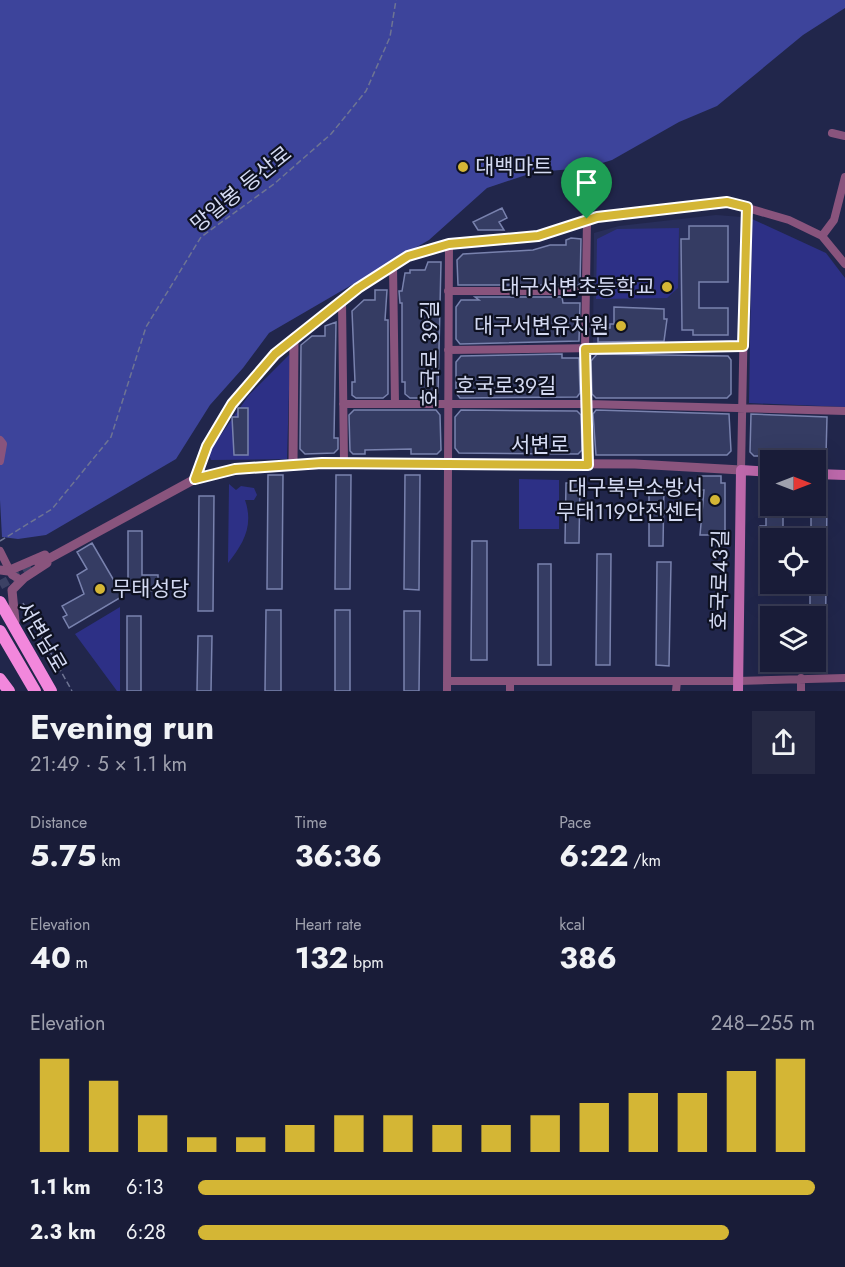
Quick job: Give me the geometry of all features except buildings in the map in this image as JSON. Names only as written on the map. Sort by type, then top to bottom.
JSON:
[{"type":"highway","name":"서변남로","points":[[0,603],[51,690]]},
{"type":"highway","points":[[0,631],[35,691]]},
{"type":"main road","name":"서변로","points":[[741,470],[760,471]]},
{"type":"main road","name":"호국로43길","points":[[738,686],[741,470]]},
{"type":"main road","points":[[826,474],[845,475]]},
{"type":"street","points":[[832,133],[845,136]]},
{"type":"street","points":[[822,236],[834,219],[845,177]]},
{"type":"street","points":[[195,479],[207,446],[232,404],[275,354],[342,301],[408,256],[449,244],[538,236],[587,219],[727,202],[789,220],[822,236],[845,264]]},
{"type":"street","name":"호국로43길","points":[[741,470],[747,207]]},
{"type":"street","points":[[587,219],[585,349],[588,465]]},
{"type":"street","name":"호국로 39길","points":[[448,464],[449,244]]},
{"type":"street","points":[[393,266],[395,404]]},
{"type":"street","points":[[448,291],[586,291]]},
{"type":"street","points":[[342,301],[344,463]]},
{"type":"street","points":[[293,465],[294,337]]},
{"type":"street","points":[[585,349],[743,346]]},
{"type":"street","name":"호국로39길","points":[[448,350],[585,349]]},
{"type":"street","name":"호국로39길","points":[[343,404],[742,406]]},
{"type":"street","points":[[742,406],[845,411]]},
{"type":"street","points":[[0,440],[3,455],[0,461]]},
{"type":"street","name":"서변로","points":[[39,564],[195,479],[235,469],[344,463],[635,464],[741,470]]},
{"type":"street","points":[[447,691],[448,464]]},
{"type":"street","points":[[5,570],[73,544]]},
{"type":"street","points":[[18,632],[11,599],[12,590],[21,580],[73,544]]},
{"type":"street","points":[[0,551],[5,570],[15,579],[21,580]]},
{"type":"street","points":[[447,681],[677,681],[738,686],[801,678],[845,678]]},
{"type":"street","points":[[801,678],[801,691]]},
{"type":"street","points":[[510,681],[510,691]]},
{"type":"street","points":[[676,691],[677,681]]},
{"type":"path","name":"망일봉 등산로","points":[[0,541],[52,509],[111,437],[146,327],[201,237],[274,184],[331,134],[366,92],[390,37],[396,0]]},
{"type":"path","points":[[21,580],[23,584],[18,595],[72,691]]},
{"type":"shaded area","points":[[0,0],[845,0],[845,8],[803,35],[717,106],[679,122],[612,160],[586,168],[535,172],[487,188],[429,240],[269,333],[243,368],[210,405],[176,459],[46,535],[18,539],[2,537],[0,500]]},
{"type":"shaded area","name":"대구서변초등학교","points":[[716,215],[742,217],[739,342],[593,344],[594,233],[619,226]]},
{"type":"shaded area","points":[[752,219],[826,253],[845,278],[845,407],[749,403]]},
{"type":"shaded area","points":[[679,228],[678,288],[667,298],[596,299],[597,239],[617,229]]},
{"type":"shaded area","points":[[290,354],[287,459],[211,460],[208,453],[249,395]]},
{"type":"shaded area","points":[[519,479],[559,480],[559,529],[519,529]]},
{"type":"shaded area","points":[[229,484],[236,490],[241,486],[254,488],[257,495],[254,500],[245,500],[248,518],[246,534],[228,563]]},
{"type":"shaded area","points":[[120,607],[120,691],[117,691],[75,634]]},
{"type":"tunnel","points":[[0,585],[39,564]]},
{"type":"place","name":"대백마트","points":[[463,167]]},
{"type":"place","name":"대구서변초등학교","points":[[667,287]]},
{"type":"place","name":"대구서변유치원","points":[[621,326]]},
{"type":"place","name":"대구북부소방서 무태119안전센터","points":[[715,500]]},
{"type":"place","name":"무태성당","points":[[100,589]]},
{"type":"route","points":[[727,202],[747,207],[743,346],[585,349],[588,465],[322,463],[217,471],[195,479],[207,446],[232,404],[275,354],[358,288],[408,256],[449,244],[538,236],[587,219],[727,202]]}]
